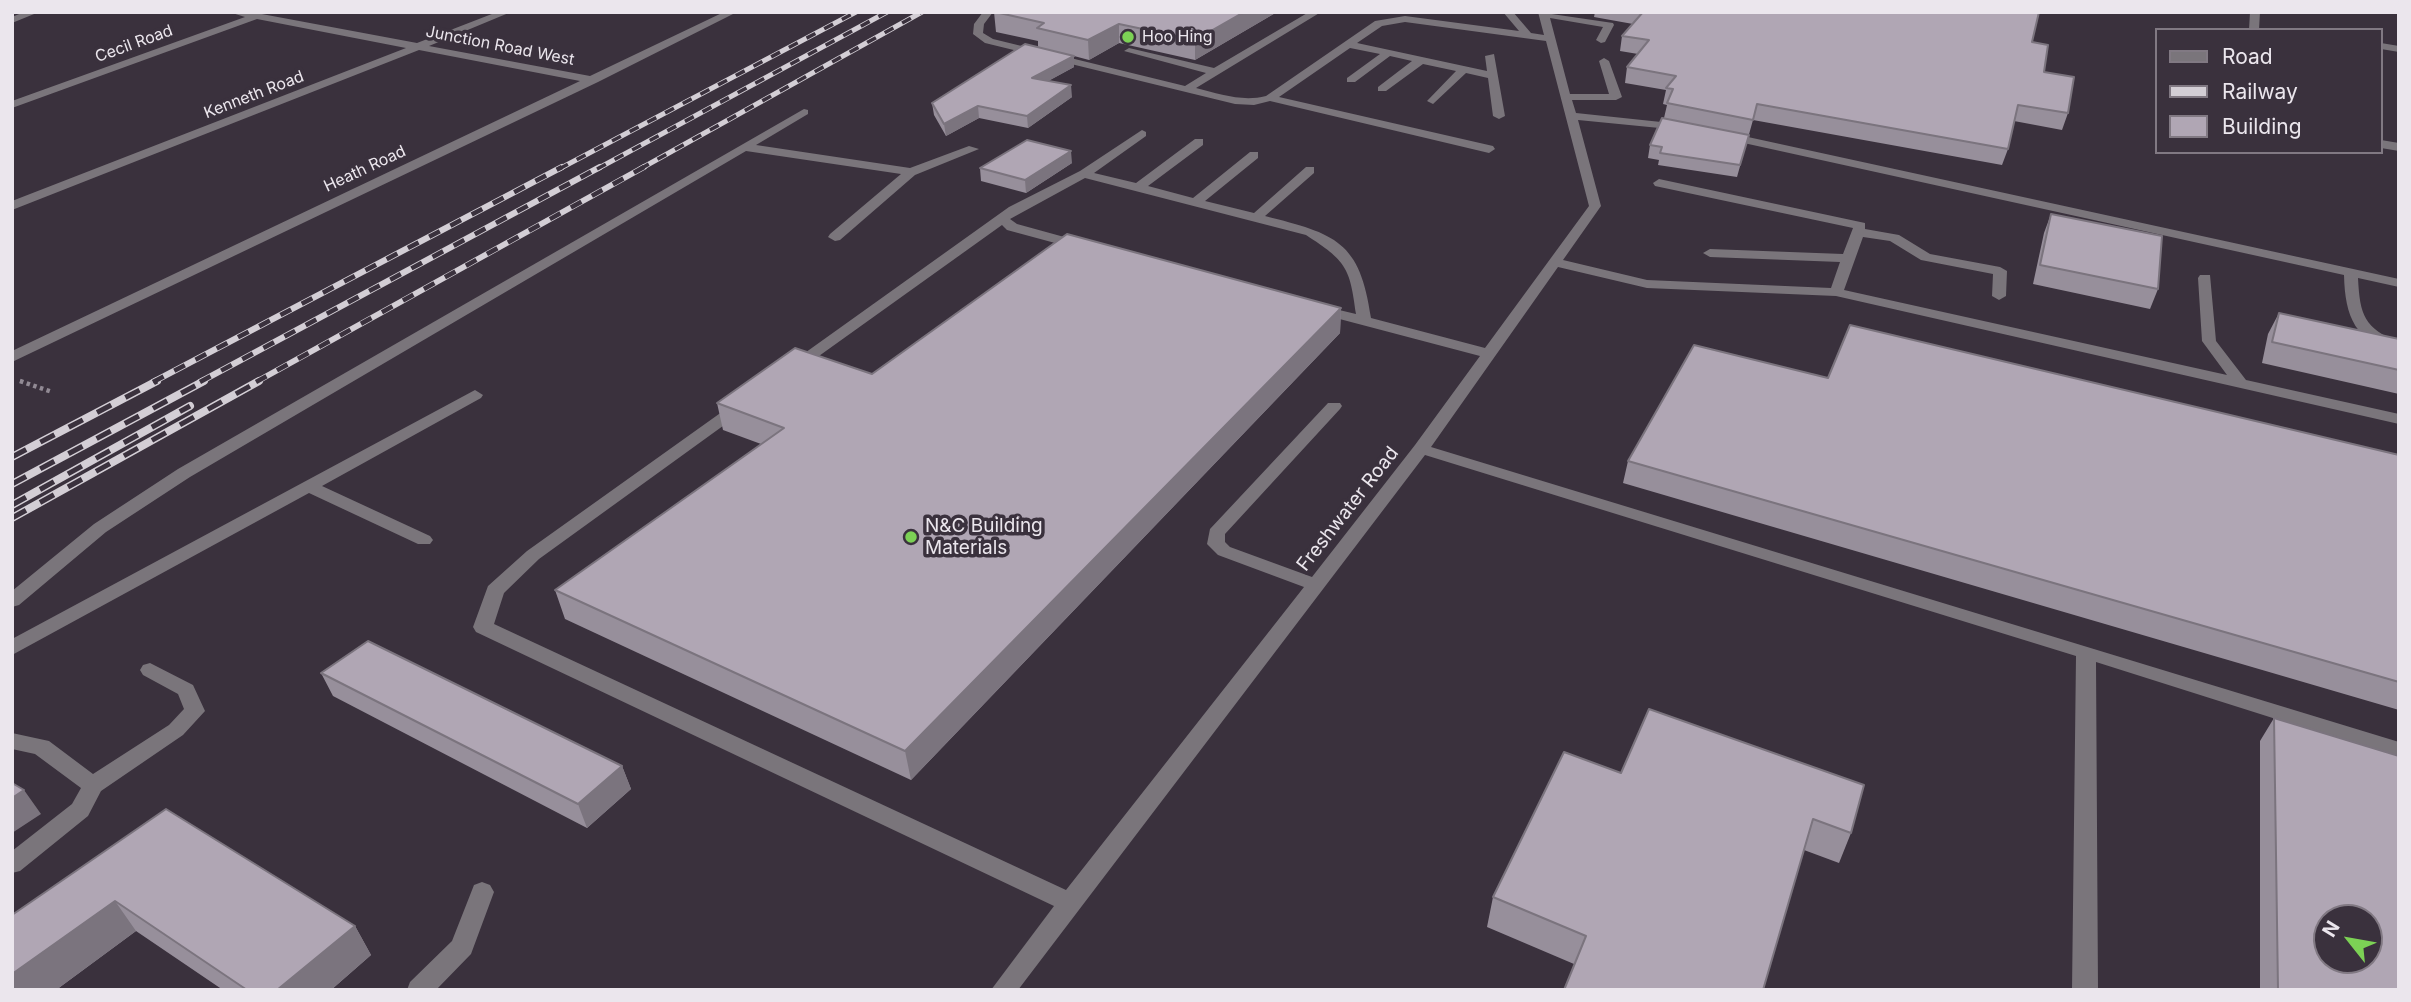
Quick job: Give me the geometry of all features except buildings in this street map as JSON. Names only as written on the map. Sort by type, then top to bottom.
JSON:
[{"type":"street","points":[[12,20],[34,12]]},
{"type":"street","name":"Junction Road West","points":[[234,12],[261,14],[594,80]]},
{"type":"street","name":"Kenneth Road","points":[[12,206],[506,12]]},
{"type":"street","name":"Heath Road","points":[[12,357],[732,12]]},
{"type":"street","points":[[988,12],[979,23],[978,34],[989,41],[1235,101],[1254,102],[1270,98],[1379,23],[1405,19],[1552,39]]},
{"type":"street","points":[[1187,89],[1316,12]]},
{"type":"street","points":[[1508,12],[1528,36]]},
{"type":"street","points":[[1543,13],[1609,25],[1601,40]]},
{"type":"street","name":"Freshwater Road","points":[[1003,990],[1421,449],[1595,206],[1543,13]]},
{"type":"street","name":"Cecil Road","points":[[12,105],[261,14]]},
{"type":"street","points":[[1348,44],[1493,76]]},
{"type":"street","points":[[1129,51],[1216,72]]},
{"type":"street","points":[[1351,80],[1388,53]]},
{"type":"street","points":[[1490,55],[1499,116]]},
{"type":"street","points":[[1382,89],[1420,60]]},
{"type":"street","points":[[1567,97],[1616,97],[1604,61]]},
{"type":"street","points":[[1433,101],[1464,69]]},
{"type":"street","points":[[1270,98],[1489,149]]},
{"type":"street","points":[[12,601],[100,528],[174,480],[804,112]]},
{"type":"street","points":[[1572,116],[1690,129]]},
{"type":"street","points":[[778,379],[1014,210],[1084,174],[1142,134]]},
{"type":"street","points":[[1717,135],[2399,283]]},
{"type":"street","points":[[1139,187],[1199,142]]},
{"type":"street","points":[[744,147],[911,172]]},
{"type":"street","points":[[835,237],[911,172],[973,149]]},
{"type":"street","points":[[1196,202],[1254,155]]},
{"type":"street","points":[[1256,218],[1310,170]]},
{"type":"street","points":[[1084,174],[1311,232],[1340,251],[1356,269],[1364,321]]},
{"type":"street","points":[[1659,183],[1860,226],[1836,292]]},
{"type":"street","points":[[1002,219],[1012,228],[1090,248]]},
{"type":"street","points":[[1857,232],[1894,238],[1926,257],[2000,271],[1999,296]]},
{"type":"street","points":[[1710,253],[1848,258]]},
{"type":"street","points":[[1555,262],[1647,285],[1836,292],[2399,419]]},
{"type":"street","points":[[2351,272],[2353,315],[2360,327],[2399,349]]},
{"type":"street","points":[[2205,278],[2208,341],[2240,383]]},
{"type":"street","points":[[1299,304],[1489,354]]},
{"type":"street","points":[[12,648],[475,395]]},
{"type":"street","points":[[756,395],[533,555],[495,590],[482,627],[1070,903]]},
{"type":"street","points":[[1316,585],[1224,551],[1216,544],[1216,533],[1334,407]]},
{"type":"street","points":[[1421,449],[2399,750]]},
{"type":"street","points":[[310,486],[424,540]]},
{"type":"street","points":[[2085,652],[2085,990]]},
{"type":"street","points":[[12,864],[79,810],[93,785],[176,730],[195,711],[186,690],[150,670]]},
{"type":"street","points":[[12,741],[41,747],[93,785]]},
{"type":"street","points":[[419,990],[462,947],[482,892]]},
{"type":"path","points":[[12,379],[52,392]]},
{"type":"railway","points":[[559,169],[856,12]]},
{"type":"railway","points":[[597,169],[887,12]]},
{"type":"railway","points":[[640,169],[922,12]]},
{"type":"railway","points":[[153,382],[562,167]]},
{"type":"railway","points":[[200,382],[600,167]]},
{"type":"railway","points":[[256,382],[644,167]]},
{"type":"railway","points":[[12,457],[157,381]]},
{"type":"railway","points":[[12,484],[204,381]]},
{"type":"railway","points":[[12,518],[259,381]]},
{"type":"railway","points":[[12,505],[190,406]]},
{"type":"place","name":"Hoo Hing","points":[[1128,37]]},
{"type":"place","name":"N&C Building Materials","points":[[911,537]]}]
